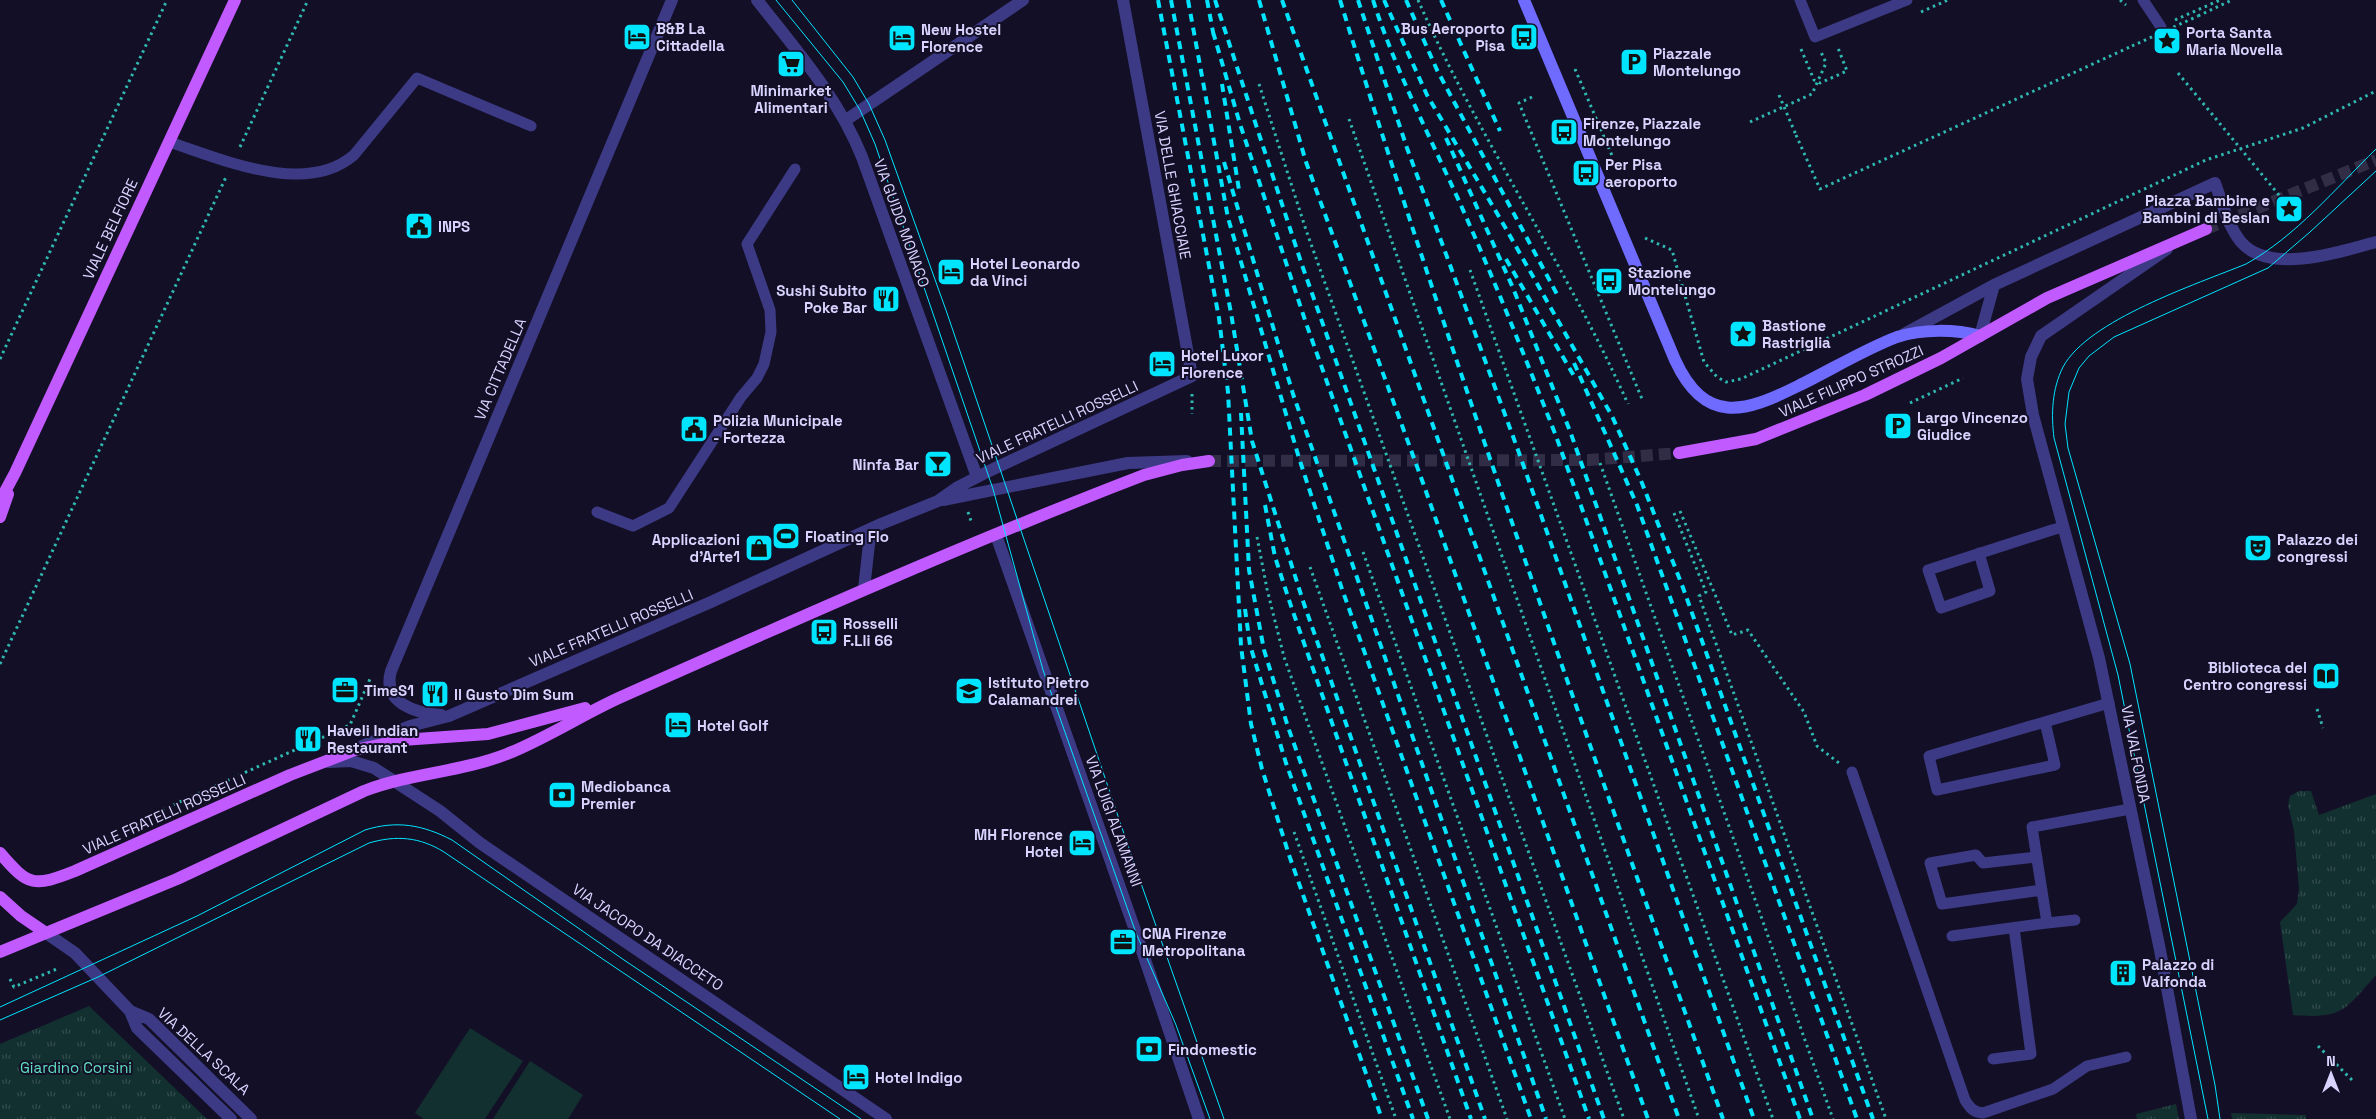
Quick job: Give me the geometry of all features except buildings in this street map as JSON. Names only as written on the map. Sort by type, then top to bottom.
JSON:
[{"type":"main road","name":"VIALE BELFIORE","points":[[0,501],[235,0]]},
{"type":"main road","points":[[2186,236],[2206,228]]},
{"type":"main road","name":"VIALE FILIPPO STROZZI","points":[[1679,453],[1748,441],[1778,432],[1905,377],[2046,298],[2186,236]]},
{"type":"main road","points":[[0,952],[177,879],[326,808],[393,780],[499,757],[619,698],[864,589],[1144,475],[1205,461]]},
{"type":"main road","name":"VIALE BELFIORE","points":[[0,517],[15,472]]},
{"type":"main road","name":"VIALE FRATELLI ROSSELLI","points":[[0,853],[21,876],[28,880],[45,882],[310,767],[355,750],[402,740],[488,734],[619,698]]},
{"type":"main road","points":[[0,896],[21,916],[46,933]]},
{"type":"street","name":"VIA CITTADELLA","points":[[449,716],[422,711],[394,698],[388,686],[391,671],[672,0]]},
{"type":"street","name":"VIA GUIDO MONACO","points":[[757,0],[831,96],[840,123],[862,158],[977,477]]},
{"type":"street","points":[[840,123],[1023,0]]},
{"type":"street","name":"VIA DELLE GHIACCIAIE","points":[[1123,0],[1192,376]]},
{"type":"street","points":[[1524,0],[1676,360],[1688,383],[1705,400],[1728,408],[1757,405],[1897,338],[1952,330],[1980,336],[1994,285]]},
{"type":"street","name":"VIALE FILIPPO STROZZI","points":[[1897,338],[1994,285],[2196,190],[2215,183],[2236,235],[2249,250],[2260,255],[2281,258],[2314,257],[2376,242]]},
{"type":"street","name":"VIA VALFONDA","points":[[2186,236],[2041,336],[2031,357],[2027,379],[2033,415],[2109,703],[2174,1049],[2189,1104],[2191,1119]]},
{"type":"street","name":"VIALE FRATELLI ROSSELLI","points":[[938,501],[977,477],[1192,376]]},
{"type":"street","name":"VIALE FRATELLI ROSSELLI","points":[[355,750],[410,726],[449,716],[938,501],[1128,463],[1205,461]]},
{"type":"street","points":[[864,589],[869,544],[876,527]]},
{"type":"street","name":"VIA LUIGI ALAMANNI","points":[[996,535],[1136,933],[1199,1119]]},
{"type":"street","name":"VIALE FRATELLI ROSSELLI","points":[[310,767],[335,761],[351,761],[367,765],[393,780]]},
{"type":"street","name":"VIA JACOPO DA DIACCETO","points":[[393,780],[440,810],[480,843],[886,1119]]},
{"type":"street","name":"VIA DELLA SCALA","points":[[46,933],[75,954],[130,1011],[137,1028],[231,1119]]},
{"type":"street","name":"VIA DELLA SCALA","points":[[130,1011],[149,1019],[252,1119]]},
{"type":"lane","points":[[1800,0],[1815,37],[1907,0]]},
{"type":"lane","points":[[2144,0],[2161,27]]},
{"type":"lane","points":[[169,142],[265,171],[305,174],[334,168],[354,155],[417,78],[530,126]]},
{"type":"lane","points":[[598,512],[633,526],[669,508],[741,397],[756,378],[769,347],[770,310],[747,244],[796,169]]},
{"type":"lane","points":[[1979,554],[1990,591],[1941,608],[1928,570],[2063,527]]},
{"type":"lane","points":[[2045,722],[2055,765],[1937,790],[1929,756],[2109,703]]},
{"type":"lane","points":[[1852,772],[1965,1100],[1970,1108],[1976,1113],[1983,1113],[2053,1089],[2087,1066],[2126,1057]]},
{"type":"lane","points":[[2047,923],[2032,827],[2130,809]]},
{"type":"lane","points":[[2037,857],[1983,864],[1976,855],[1930,863],[1942,904],[2042,890]]},
{"type":"lane","points":[[1952,936],[2075,920]]},
{"type":"lane","points":[[1993,1059],[2030,1054],[2014,928]]},
{"type":"path","points":[[0,359],[167,0]]},
{"type":"path","points":[[0,664],[308,0]]},
{"type":"path","points":[[1418,0],[1502,168],[1583,311],[1628,404]]},
{"type":"path","points":[[1779,96],[1820,189],[2232,0]]},
{"type":"path","points":[[1750,122],[1812,94],[1826,63],[1815,37]]},
{"type":"path","points":[[1573,64],[1613,160]]},
{"type":"path","points":[[2178,72],[2238,148],[2293,212]]},
{"type":"path","points":[[1260,84],[1306,230],[1624,1119]]},
{"type":"path","points":[[1642,231],[1646,240],[1672,250],[1704,362],[1717,377],[1726,382],[1752,375],[2011,250],[2206,160],[2303,128],[2376,91]]},
{"type":"path","points":[[1532,97],[1519,103],[1642,399]]},
{"type":"path","points":[[1349,119],[1699,1119]]},
{"type":"path","points":[[1470,270],[1773,1119]]},
{"type":"path","points":[[1910,403],[1963,378]]},
{"type":"path","points":[[1192,400],[1192,414]]},
{"type":"path","points":[[1600,463],[1833,1119]]},
{"type":"path","points":[[1680,511],[1732,635],[1748,630],[1804,712],[1817,746],[1852,772]]},
{"type":"path","points":[[1674,513],[1706,592],[1699,596],[1886,1119]]},
{"type":"path","points":[[1257,537],[1267,589],[1284,657],[1450,1119]]},
{"type":"path","points":[[1363,552],[1564,1119]]},
{"type":"path","points":[[1310,567],[1507,1119]]},
{"type":"path","points":[[2317,710],[2324,728]]},
{"type":"path","points":[[154,813],[350,725]]},
{"type":"path","points":[[1294,832],[1396,1119]]},
{"type":"path","points":[[10,979],[14,987],[59,968]]},
{"type":"path","points":[[2318,1046],[2354,1082]]},
{"type":"green space","points":[[2299,791],[2311,791],[2319,815],[2376,794],[2376,975],[2357,997],[2342,1010],[2323,1015],[2293,1015],[2280,922],[2297,904],[2299,889],[2294,831],[2288,805],[2290,796]]},
{"type":"green space","name":"Giardino Corsini","points":[[89,1006],[207,1119],[0,1119],[0,1044]]},
{"type":"green space","points":[[470,1028],[523,1061],[485,1119],[424,1119],[415,1113]]},
{"type":"green space","points":[[530,1061],[583,1095],[568,1119],[493,1119]]},
{"type":"green space","points":[[2176,1104],[2179,1119],[2137,1119],[2136,1114]]},
{"type":"green space","points":[[2231,1113],[2306,1115],[2306,1119],[2232,1119]]},
{"type":"tunnel","points":[[2206,229],[2376,160]]},
{"type":"tunnel","points":[[1209,461],[1589,460],[1679,453]]},
{"type":"tram line","points":[[776,0],[843,82],[860,110],[875,144],[993,489],[1043,670],[1136,933],[1176,1025],[1210,1119]]},
{"type":"tram line","points":[[792,0],[853,77],[869,104],[885,140],[947,313],[1136,869],[1224,1119]]},
{"type":"tram line","points":[[2208,1119],[2118,675],[2054,438],[2053,411],[2055,393],[2063,367],[2076,350],[2095,334],[2146,305],[2246,264],[2264,253],[2298,226],[2376,149]]},
{"type":"tram line","points":[[2220,1119],[2215,1085],[2130,664],[2068,448],[2065,424],[2069,392],[2079,368],[2089,356],[2114,337],[2268,268],[2376,171]]},
{"type":"tram line","points":[[0,1007],[197,916],[365,830],[388,825],[410,826],[431,831],[452,840],[624,960],[861,1119]]},
{"type":"tram line","points":[[0,1020],[98,977],[369,843],[398,838],[417,840],[444,852],[840,1119]]},
{"type":"railway","points":[[1158,0],[1219,318],[1228,392],[1241,646],[1251,724],[1262,769],[1289,855],[1382,1119]]},
{"type":"railway","points":[[1171,0],[1231,313],[1252,441],[1304,604],[1485,1119]]},
{"type":"railway","points":[[1188,0],[1228,218],[1299,458],[1342,589],[1531,1119]]},
{"type":"railway","points":[[1207,0],[1214,37]]},
{"type":"railway","points":[[1215,0],[1302,265],[1604,1119]]},
{"type":"railway","points":[[1259,0],[1306,162],[1423,483],[1648,1119]]},
{"type":"railway","points":[[1282,0],[1679,1119]]},
{"type":"railway","points":[[1340,0],[1384,141],[1477,422],[1723,1119]]},
{"type":"railway","points":[[1358,0],[1407,148],[1518,450],[1754,1119]]},
{"type":"railway","points":[[1373,0],[1402,77],[1485,260],[1556,436],[1800,1119]]},
{"type":"railway","points":[[1384,0],[1427,95],[1501,220],[1612,416],[1642,483],[1682,585],[1873,1119]]},
{"type":"railway","points":[[1406,0],[1437,70],[1559,298]]},
{"type":"railway","points":[[1441,0],[1500,131]]},
{"type":"railway","points":[[1213,32],[1240,124],[1306,323],[1589,1119]]},
{"type":"railway","points":[[1222,84],[1239,190]]},
{"type":"railway","points":[[1446,138],[1513,288],[1570,431],[1813,1119]]},
{"type":"railway","points":[[1224,162],[1293,394],[1546,1119]]},
{"type":"railway","points":[[1506,259],[1574,376]]},
{"type":"railway","points":[[1574,363],[1637,505],[1857,1119]]},
{"type":"railway","points":[[1241,413],[1249,570],[1264,650],[1288,727],[1428,1119]]},
{"type":"railway","points":[[1265,505],[1275,557],[1291,606],[1471,1119]]},
{"type":"railway","points":[[1245,609],[1250,645],[1286,763],[1413,1119]]},
{"type":"place","name":"B&B La Cittadella","points":[[637,37]]},
{"type":"place","name":"Bus Aeroporto Pisa","points":[[1524,37]]},
{"type":"place","name":"New Hostel Florence","points":[[902,38]]},
{"type":"place","name":"Porta Santa Maria Novella","points":[[2167,41]]},
{"type":"place","name":"Piazzale Montelungo","points":[[1634,62]]},
{"type":"place","name":"Minimarket Alimentari","points":[[791,64]]},
{"type":"place","name":"Firenze, Piazzale Montelungo","points":[[1564,132]]},
{"type":"place","name":"Per Pisa aeroporto","points":[[1586,173]]},
{"type":"place","name":"Piazza Bambine e Bambini di Beslan","points":[[2289,209]]},
{"type":"place","name":"INPS","points":[[419,226]]},
{"type":"place","name":"Hotel Leonardo da Vinci","points":[[951,272]]},
{"type":"place","name":"Stazione Montelungo","points":[[1609,281]]},
{"type":"place","name":"Sushi Subito Poke Bar","points":[[886,299]]},
{"type":"place","name":"Bastione Rastriglia","points":[[1743,334]]},
{"type":"place","name":"Hotel Luxor Florence","points":[[1162,364]]},
{"type":"place","name":"Largo Vincenzo Giudice","points":[[1898,426]]},
{"type":"place","name":"Polizia Municipale - Fortezza","points":[[694,429]]},
{"type":"place","name":"Ninfa Bar","points":[[938,464]]},
{"type":"place","name":"Floating Flo","points":[[786,536]]},
{"type":"place","name":"Applicazioni d'Arte1","points":[[759,548]]},
{"type":"place","name":"Palazzo dei congressi","points":[[2258,548]]},
{"type":"place","name":"Rosselli F.Lli 66","points":[[824,632]]},
{"type":"place","name":"Biblioteca del Centro congressi","points":[[2326,676]]},
{"type":"place","name":"TimeS1","points":[[345,690]]},
{"type":"place","name":"Istituto Pietro Calamandrei","points":[[969,691]]},
{"type":"place","name":"Il Gusto Dim Sum","points":[[435,694]]},
{"type":"place","name":"Hotel Golf","points":[[678,725]]},
{"type":"place","name":"Haveli Indian Restaurant","points":[[308,739]]},
{"type":"place","name":"Mediobanca Premier","points":[[562,795]]},
{"type":"place","name":"MH Florence Hotel","points":[[1082,843]]},
{"type":"place","name":"CNA Firenze Metropolitana","points":[[1123,942]]},
{"type":"place","name":"Palazzo di Valfonda","points":[[2123,973]]},
{"type":"place","name":"Findomestic","points":[[1149,1049]]},
{"type":"place","name":"Hotel Indigo","points":[[856,1077]]}]
